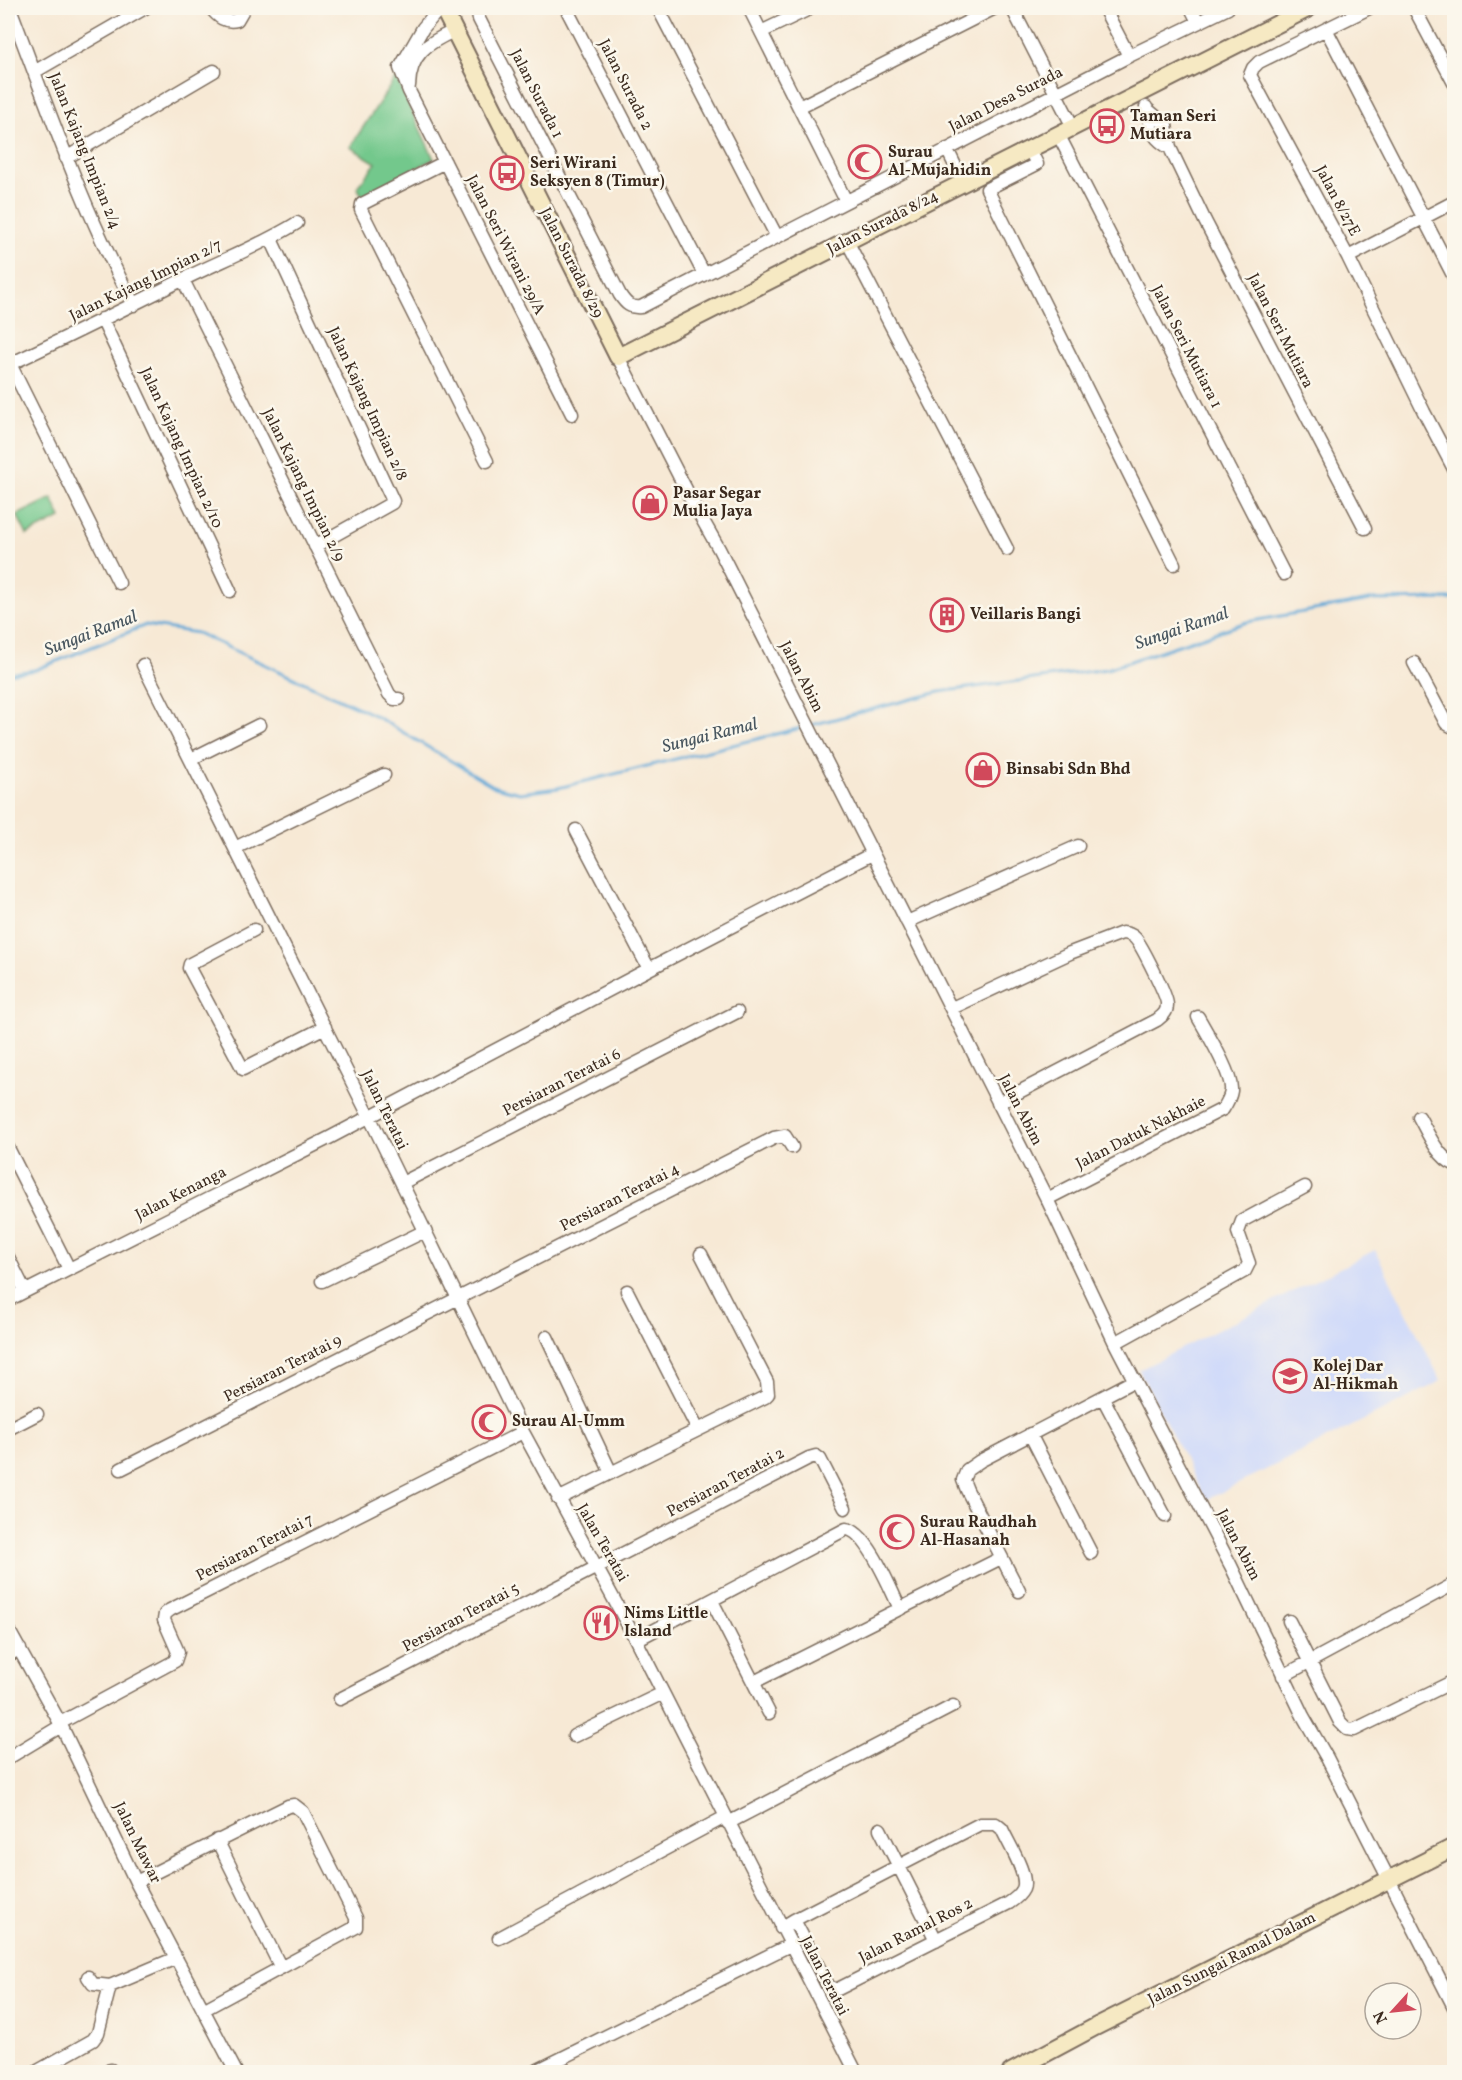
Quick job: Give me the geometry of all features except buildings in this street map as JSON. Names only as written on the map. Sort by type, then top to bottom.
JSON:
[{"type":"street","name":"Jalan Kajang Impian 2/4","points":[[10,8],[66,158],[92,220],[134,305]]},
{"type":"street","points":[[34,72],[145,8]]},
{"type":"street","points":[[212,8],[221,18],[229,22],[237,20],[244,8]]},
{"type":"street","name":"Jalan Surada 8/29","points":[[441,8],[618,357]]},
{"type":"street","name":"Jalan Seri Wirani 29/A","points":[[441,8],[423,28],[400,68],[409,92],[572,414]]},
{"type":"street","name":"Jalan Surada 2","points":[[567,8],[704,274]]},
{"type":"street","points":[[658,8],[777,237]]},
{"type":"street","points":[[749,8],[846,201]]},
{"type":"street","points":[[761,32],[811,8]]},
{"type":"street","points":[[799,107],[995,8]]},
{"type":"street","name":"Jalan Seri Mutiara 1","points":[[1012,8],[1056,93],[1065,130],[1284,574]]},
{"type":"street","points":[[1104,8],[1129,56]]},
{"type":"street","points":[[1191,8],[1198,22]]},
{"type":"street","name":"Jalan Desa Surada","points":[[641,307],[1056,93],[1228,8]]},
{"type":"street","name":"Jalan Surada 8/24","points":[[618,357],[1309,8]]},
{"type":"street","name":"Jalan 8/27E","points":[[1369,8],[1259,62],[1250,75],[1348,257],[1424,412],[1455,469]]},
{"type":"street","points":[[1414,8],[1455,83]]},
{"type":"street","name":"Jalan Surada 1","points":[[477,10],[620,295],[630,306],[641,307]]},
{"type":"street","points":[[1326,29],[1455,277]]},
{"type":"street","points":[[409,92],[410,71],[418,55],[433,41],[454,31]]},
{"type":"street","points":[[66,158],[214,71]]},
{"type":"street","name":"Jalan Seri Mutiara","points":[[1139,94],[1147,109],[1152,133],[1161,143],[1170,148],[1313,431],[1365,528]]},
{"type":"street","points":[[1029,148],[1037,164],[987,189],[1174,564]]},
{"type":"street","points":[[947,149],[963,182]]},
{"type":"street","points":[[445,162],[362,204],[361,210],[363,218],[487,461]]},
{"type":"street","points":[[1348,257],[1455,202]]},
{"type":"street","name":"Jalan Kajang Impian 2/7","points":[[8,363],[271,239],[297,223]]},
{"type":"street","name":"Jalan Kajang Impian 2/8","points":[[271,239],[393,501],[315,546]]},
{"type":"street","points":[[846,241],[1007,549]]},
{"type":"street","name":"Jalan Kajang Impian 2/9","points":[[183,280],[389,694],[394,699],[399,699]]},
{"type":"street","name":"Jalan Kajang Impian 2/10","points":[[102,320],[230,591]]},
{"type":"street","name":"Jalan Abim","points":[[618,357],[952,1008],[1047,1199],[1115,1343],[1231,1566],[1283,1676],[1455,2007]]},
{"type":"street","points":[[8,363],[119,583]]},
{"type":"street","points":[[1414,663],[1446,723],[1451,726],[1455,725]]},
{"type":"street","name":"Jalan Teratai","points":[[143,665],[325,1027],[523,1432],[636,1640],[856,2073]]},
{"type":"street","points":[[190,759],[258,725]]},
{"type":"street","points":[[235,848],[384,775]]},
{"type":"street","points":[[576,830],[649,969]]},
{"type":"street","points":[[907,922],[1078,846]]},
{"type":"street","name":"Jalan Kenanga","points":[[8,1300],[369,1116],[872,854]]},
{"type":"street","points":[[254,930],[190,964],[189,968],[243,1069],[325,1027]]},
{"type":"street","points":[[952,1008],[1070,953],[1122,933],[1128,933],[1137,940],[1163,991],[1168,1006],[1166,1012],[1157,1020],[998,1103]]},
{"type":"street","name":"Persiaran Teratai 6","points":[[402,1183],[737,1012]]},
{"type":"street","name":"Jalan Datuk Nakhaie","points":[[1047,1199],[1223,1109],[1229,1101],[1232,1089],[1225,1068],[1198,1017]]},
{"type":"street","points":[[1419,1117],[1441,1153],[1455,1164]]},
{"type":"street","name":"Persiaran Teratai 4","points":[[459,1299],[774,1138],[785,1136],[792,1147]]},
{"type":"street","points":[[8,1148],[69,1269]]},
{"type":"street","points":[[1115,1343],[1245,1271],[1250,1263],[1238,1232],[1242,1221],[1305,1187]]},
{"type":"street","points":[[322,1281],[425,1231]]},
{"type":"street","points":[[558,1498],[768,1394],[767,1382],[701,1254]]},
{"type":"street","points":[[8,1257],[25,1291]]},
{"type":"street","points":[[627,1291],[698,1430]]},
{"type":"street","name":"Persiaran Teratai 9","points":[[121,1469],[459,1299]]},
{"type":"street","points":[[547,1337],[611,1473]]},
{"type":"street","points":[[1019,1591],[966,1490],[963,1480],[967,1470],[1030,1434],[1135,1380]]},
{"type":"street","points":[[1103,1398],[1165,1516]]},
{"type":"street","points":[[8,1429],[37,1414]]},
{"type":"street","name":"Persiaran Teratai 7","points":[[61,1724],[175,1660],[178,1652],[164,1620],[165,1614],[170,1610],[523,1432]]},
{"type":"street","points":[[1030,1434],[1091,1553]]},
{"type":"street","name":"Persiaran Teratai 2","points":[[598,1568],[816,1456],[820,1459],[845,1508]]},
{"type":"street","points":[[636,1640],[846,1529],[852,1529],[858,1533],[872,1554],[900,1609]]},
{"type":"street","points":[[754,1682],[1001,1558]]},
{"type":"street","name":"Persiaran Teratai 5","points":[[340,1700],[552,1588],[598,1568]]},
{"type":"street","points":[[1283,1676],[1455,1584]]},
{"type":"street","points":[[712,1601],[769,1713]]},
{"type":"street","points":[[1289,1621],[1340,1722],[1347,1729],[1354,1730],[1455,1681]]},
{"type":"street","name":"Jalan Mawar","points":[[8,1629],[61,1724],[136,1882],[236,2073]]},
{"type":"street","points":[[8,1655],[20,1649]]},
{"type":"street","points":[[574,1736],[663,1693]]},
{"type":"street","points":[[499,1938],[953,1706]]},
{"type":"street","points":[[8,1758],[61,1724]]},
{"type":"street","points":[[136,1882],[288,1806],[294,1806],[303,1812],[356,1918],[356,1927],[203,2010]]},
{"type":"street","name":"Jalan Ramal Ros 2","points":[[794,1920],[828,1985],[833,1989],[838,1989],[1010,1903],[1024,1887],[1024,1876],[1002,1829],[996,1824],[980,1824],[899,1866]]},
{"type":"street","points":[[880,1829],[936,1940]]},
{"type":"street","points":[[217,1840],[281,1968]]},
{"type":"street","name":"Jalan Sungai Ramal Dalam","points":[[1011,2073],[1095,2027],[1455,1847]]},
{"type":"street","points":[[781,1928],[899,1866]]},
{"type":"street","points":[[538,2070],[789,1945]]},
{"type":"street","points":[[88,1977],[93,1984],[110,1986],[176,1958]]},
{"type":"street","points":[[36,2073],[93,2040],[99,2033],[110,1986]]},
{"type":"shaded area","name":"Kolej Dar Al-Hikmah","points":[[1375,1250],[1441,1381],[1206,1500],[1139,1370]]},
{"type":"green space","points":[[396,77],[434,159],[363,197],[357,187],[376,163],[350,147]]},
{"type":"green space","points":[[52,498],[61,518],[27,535],[17,515]]},
{"type":"waterway","name":"Sungai Ramal","points":[[811,725],[939,692],[1107,669],[1247,622],[1370,600],[1454,599]]},
{"type":"waterway","name":"Sungai Ramal","points":[[8,674],[35,670],[146,625],[197,633],[372,714],[495,787],[520,793],[558,788],[805,727]]},
{"type":"place","name":"Taman Seri Mutiara","points":[[1107,126]]},
{"type":"place","name":"Surau Al-Mujahidin","points":[[865,162]]},
{"type":"place","name":"Seri Wirani Seksyen 8 (Timur)","points":[[507,173]]},
{"type":"place","name":"Pasar Segar Mulia Jaya","points":[[650,503]]},
{"type":"place","name":"Veillaris Bangi","points":[[947,615]]},
{"type":"place","name":"Binsabi Sdn Bhd","points":[[983,770]]},
{"type":"place","name":"Kolej Dar Al-Hikmah","points":[[1290,1376]]},
{"type":"place","name":"Surau Al-Umm","points":[[489,1422]]},
{"type":"place","name":"Surau Raudhah Al-Hasanah","points":[[897,1532]]},
{"type":"place","name":"Nims Little Island","points":[[601,1623]]}]
